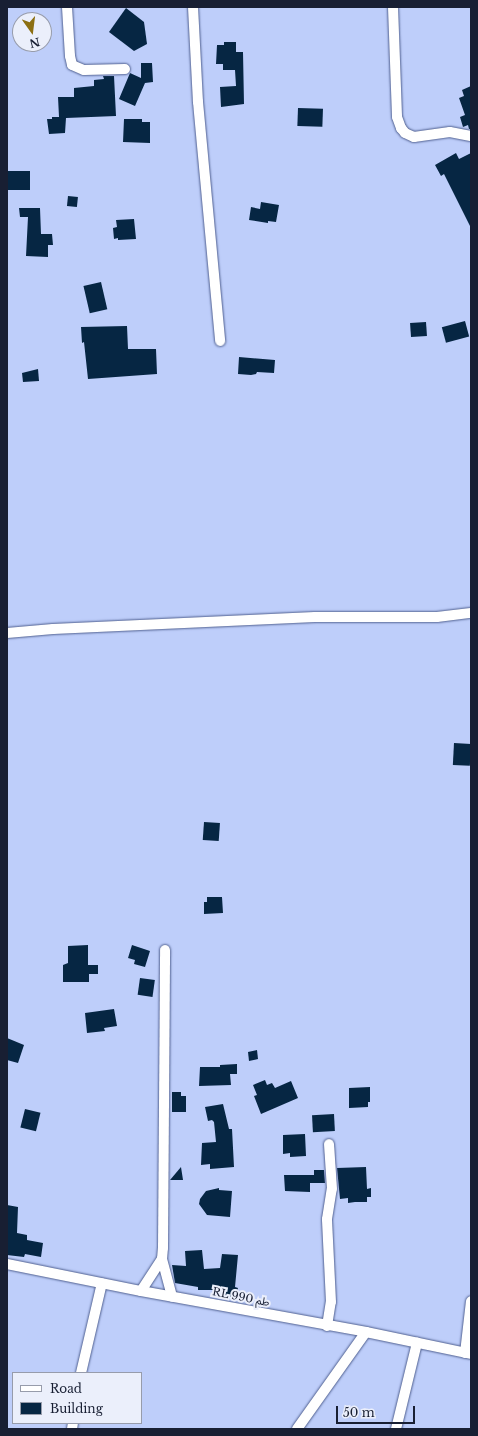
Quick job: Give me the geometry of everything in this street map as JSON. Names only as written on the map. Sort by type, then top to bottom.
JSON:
[{"type":"street","points":[[67,7],[70,56],[72,65],[84,70],[125,69]]},
{"type":"street","points":[[193,7],[198,102],[220,340]]},
{"type":"street","points":[[393,7],[397,117],[400,128],[414,137],[450,132],[471,136]]},
{"type":"street","points":[[7,633],[53,629],[315,617],[437,617],[471,613]]},
{"type":"street","points":[[165,950],[164,1213],[162,1259],[172,1296]]},
{"type":"street","points":[[327,1326],[331,1302],[327,1219],[332,1189],[329,1144]]},
{"type":"street","points":[[141,1291],[162,1259]]},
{"type":"street","name":"RL طم 990","points":[[7,1264],[102,1284],[366,1332],[468,1354]]},
{"type":"street","points":[[81,1372],[102,1284]]},
{"type":"street","points":[[468,1354],[471,1301]]},
{"type":"street","points":[[298,1429],[366,1332]]},
{"type":"street","points":[[396,1429],[417,1343]]},
{"type":"building","points":[[126,8],[144,22],[147,44],[134,51],[109,32]]},
{"type":"building","points":[[224,42],[236,42],[236,52],[243,52],[244,104],[221,107],[220,87],[236,86],[235,70],[223,70],[223,64],[216,64],[217,45],[224,45]]},
{"type":"building","points":[[141,63],[152,63],[153,82],[145,83],[135,106],[119,99],[130,73],[141,78]]},
{"type":"building","points":[[103,76],[114,76],[116,116],[66,118],[65,133],[49,134],[47,119],[59,117],[58,97],[74,97],[74,88],[94,86],[94,80],[104,79]]},
{"type":"building","points":[[471,86],[471,129],[469,129],[468,125],[463,127],[460,117],[465,115],[459,98],[464,96],[462,90]]},
{"type":"building","points":[[298,108],[323,109],[322,127],[297,126]]},
{"type":"building","points":[[124,119],[142,119],[142,122],[150,122],[150,143],[123,142]]},
{"type":"building","points":[[456,153],[459,159],[471,153],[471,228],[444,174],[441,176],[435,165]]},
{"type":"building","points":[[7,171],[30,171],[30,190],[7,190]]},
{"type":"building","points":[[68,196],[78,197],[77,207],[67,206]]},
{"type":"building","points":[[261,202],[279,205],[276,222],[268,221],[268,223],[249,220],[251,207],[260,209]]},
{"type":"building","points":[[19,208],[40,208],[41,234],[52,234],[53,245],[48,245],[48,257],[26,256],[28,217],[20,217]]},
{"type":"building","points":[[134,219],[136,239],[114,239],[113,228],[117,227],[116,220]]},
{"type":"building","points":[[101,282],[107,309],[90,313],[83,286]]},
{"type":"building","points":[[465,321],[469,336],[446,343],[442,327]]},
{"type":"building","points":[[426,322],[427,336],[411,337],[410,323]]},
{"type":"building","points":[[127,326],[128,349],[156,349],[157,374],[88,379],[81,327]]},
{"type":"building","points":[[239,357],[275,360],[274,373],[257,372],[256,374],[251,375],[238,374]]},
{"type":"building","points":[[38,369],[39,381],[23,382],[22,373]]},
{"type":"building","points":[[454,743],[471,744],[470,766],[453,765]]},
{"type":"building","points":[[204,822],[220,823],[219,841],[203,840]]},
{"type":"building","points":[[207,897],[222,897],[223,913],[204,914],[204,902],[207,902]]},
{"type":"building","points":[[88,945],[88,965],[98,965],[98,974],[89,974],[89,982],[63,982],[63,965],[68,963],[68,946]]},
{"type":"building","points":[[132,945],[150,951],[145,967],[134,964],[135,960],[128,958]]},
{"type":"building","points":[[140,978],[155,980],[152,997],[138,995]]},
{"type":"building","points":[[114,1009],[117,1026],[104,1028],[105,1031],[87,1033],[85,1013]]},
{"type":"building","points":[[7,1038],[24,1045],[18,1063],[7,1060]]},
{"type":"building","points":[[257,1050],[258,1059],[249,1061],[248,1052]]},
{"type":"building","points":[[237,1064],[237,1074],[230,1074],[231,1085],[199,1086],[200,1067],[220,1067],[220,1065]]},
{"type":"building","points":[[265,1080],[267,1085],[272,1083],[275,1088],[291,1081],[298,1098],[261,1114],[254,1096],[257,1095],[253,1085]]},
{"type":"building","points":[[370,1087],[370,1102],[368,1102],[368,1107],[349,1108],[349,1088]]},
{"type":"building","points":[[172,1092],[181,1092],[181,1096],[186,1096],[186,1112],[172,1112]]},
{"type":"building","points":[[223,1104],[229,1129],[232,1129],[234,1167],[210,1169],[210,1164],[201,1165],[202,1143],[216,1142],[214,1122],[212,1120],[208,1121],[205,1107]]},
{"type":"building","points":[[25,1109],[41,1113],[36,1131],[20,1127]]},
{"type":"building","points":[[334,1114],[335,1131],[313,1132],[312,1115]]},
{"type":"building","points":[[305,1134],[306,1156],[290,1157],[290,1153],[283,1154],[283,1135]]},
{"type":"building","points":[[181,1167],[183,1180],[170,1180]]},
{"type":"building","points":[[366,1167],[367,1189],[371,1188],[371,1197],[367,1197],[367,1202],[348,1203],[348,1198],[340,1199],[337,1168]]},
{"type":"building","points":[[314,1170],[324,1170],[325,1183],[310,1183],[310,1192],[285,1191],[284,1175],[314,1175]]},
{"type":"building","points":[[219,1188],[219,1190],[232,1191],[230,1217],[207,1215],[199,1204],[200,1199],[206,1191]]},
{"type":"building","points":[[7,1205],[18,1207],[17,1233],[27,1235],[27,1240],[43,1243],[41,1257],[25,1254],[24,1257],[7,1255]]},
{"type":"building","points":[[202,1250],[204,1269],[220,1268],[222,1254],[238,1255],[235,1287],[238,1288],[235,1298],[223,1295],[225,1290],[198,1290],[198,1287],[175,1283],[172,1265],[186,1266],[185,1251]]}]
